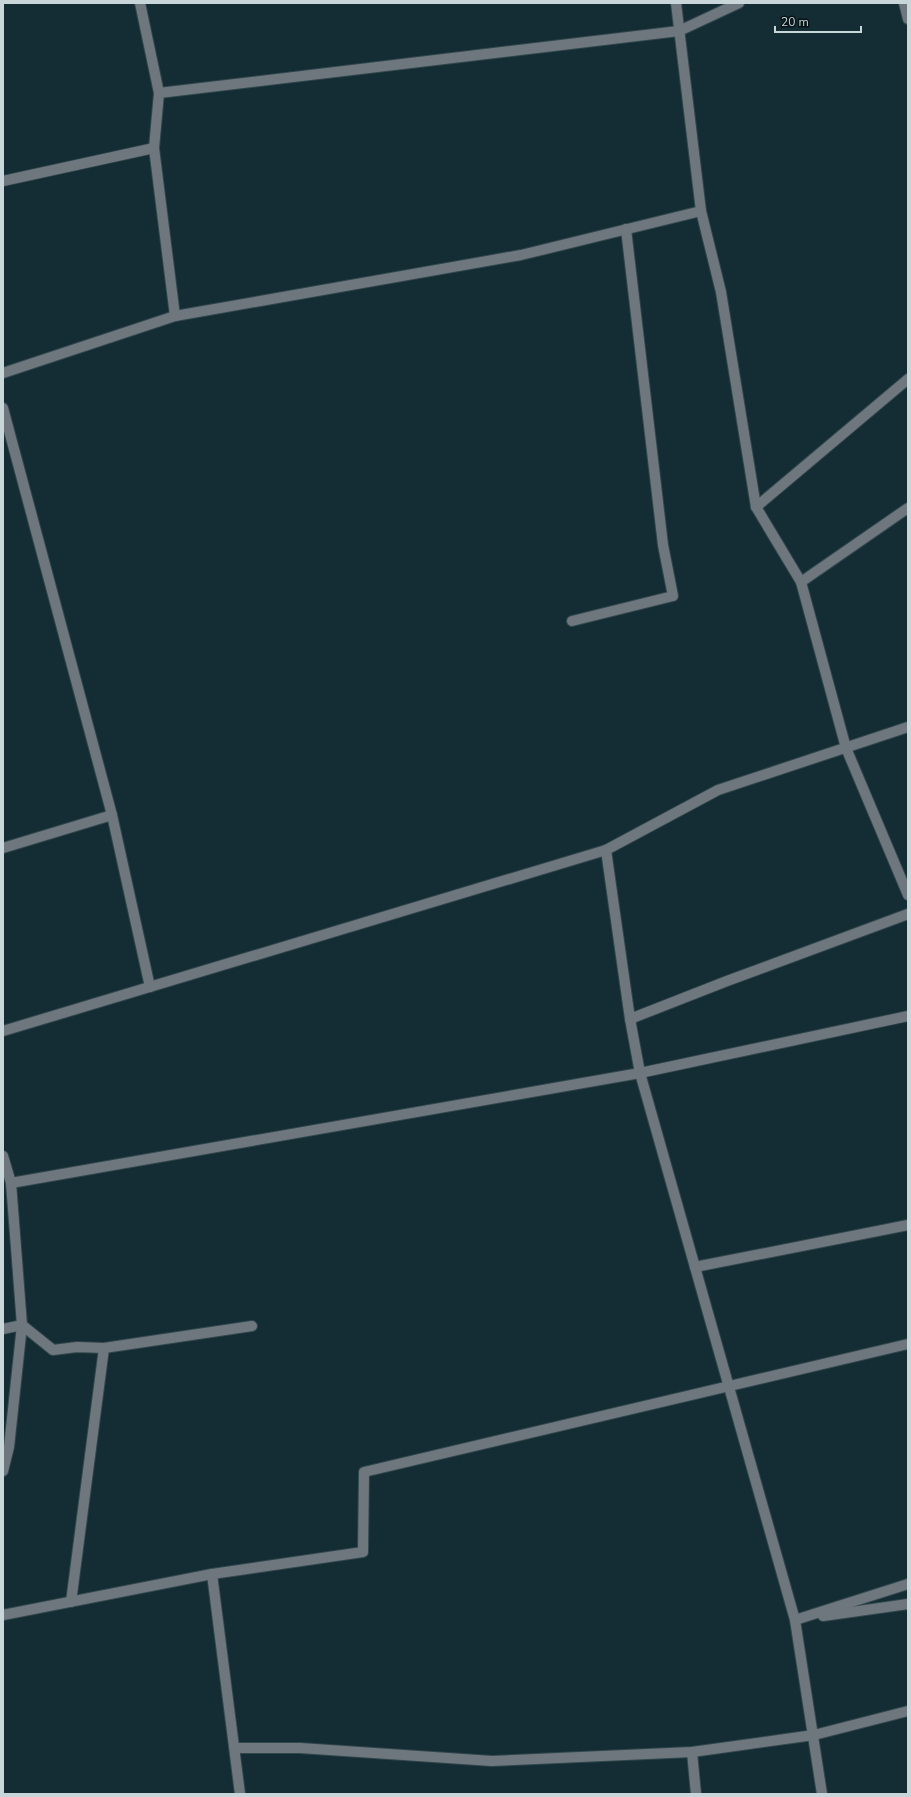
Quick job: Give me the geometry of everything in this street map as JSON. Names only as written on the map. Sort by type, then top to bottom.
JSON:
[{"type":"street","points":[[140,3],[159,93],[154,148],[175,316]]},
{"type":"street","points":[[676,3],[701,211],[721,292],[756,507],[801,582],[846,748],[908,895]]},
{"type":"street","points":[[159,93],[679,31],[739,3]]},
{"type":"street","points":[[904,3],[908,19]]},
{"type":"street","points":[[3,181],[154,148]]},
{"type":"street","points":[[3,373],[175,316],[521,255],[701,211]]},
{"type":"street","points":[[572,621],[673,596],[663,546],[626,229]]},
{"type":"street","points":[[756,507],[908,379]]},
{"type":"street","points":[[3,408],[112,815],[150,987]]},
{"type":"street","points":[[801,582],[908,508]]},
{"type":"street","points":[[3,1031],[606,850],[718,790],[908,727]]},
{"type":"street","points":[[3,848],[112,815]]},
{"type":"street","points":[[606,850],[630,1019],[640,1073],[795,1620],[822,1794]]},
{"type":"street","points":[[630,1019],[727,981],[908,914]]},
{"type":"street","points":[[11,1184],[640,1073],[908,1016]]},
{"type":"street","points":[[3,1156],[11,1184],[22,1325],[3,1471]]},
{"type":"street","points":[[695,1267],[908,1225]]},
{"type":"street","points":[[3,1329],[22,1325]]},
{"type":"street","points":[[22,1325],[53,1350],[77,1347],[104,1348],[252,1326]]},
{"type":"street","points":[[3,1615],[212,1574],[364,1552],[364,1472],[908,1344]]},
{"type":"street","points":[[71,1602],[104,1348]]},
{"type":"street","points":[[212,1574],[240,1794]]},
{"type":"street","points":[[795,1620],[908,1584]]},
{"type":"street","points":[[795,1620],[908,1604]]},
{"type":"street","points":[[235,1748],[300,1748],[492,1761],[692,1752],[814,1735],[908,1711]]},
{"type":"street","points":[[692,1752],[696,1794]]}]
